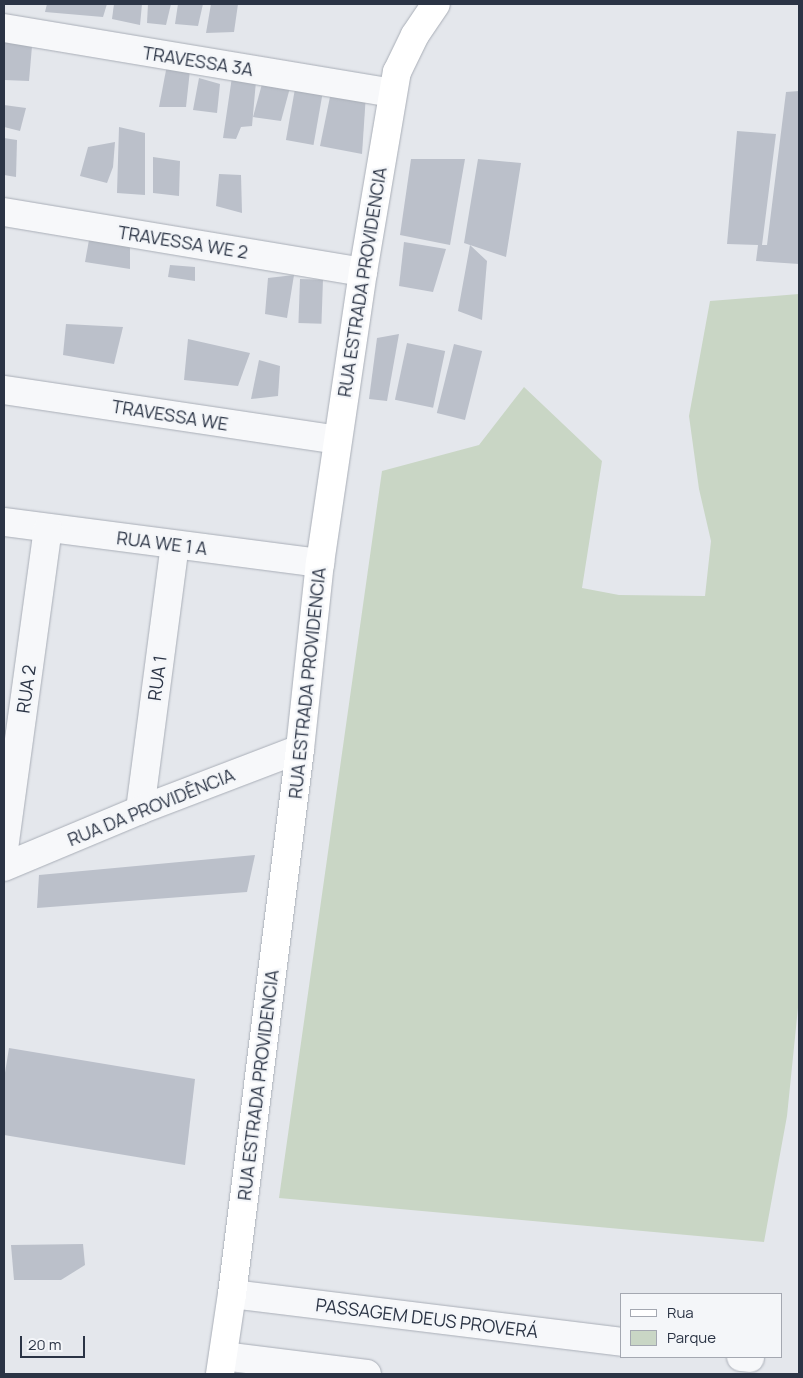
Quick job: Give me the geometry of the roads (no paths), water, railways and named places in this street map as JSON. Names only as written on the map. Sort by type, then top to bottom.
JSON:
[{"type":"main road","name":"RUA ESTRADA PROVIDENCIA","points":[[221,1365],[232,1294],[300,749],[320,563],[336,440],[392,93],[397,72],[415,35],[436,4]]},
{"type":"street","name":"TRAVESSA 3A","points":[[4,28],[392,93]]},
{"type":"street","name":"TRAVESSA WE 2","points":[[4,212],[363,272]]},
{"type":"street","name":"TRAVESSA WE","points":[[4,390],[336,440]]},
{"type":"street","name":"RUA WE 1 A","points":[[4,522],[320,563]]},
{"type":"street","name":"RUA 2","points":[[4,849],[48,529]]},
{"type":"street","name":"RUA 1","points":[[140,810],[175,544]]},
{"type":"street","name":"RUA DA PROVIDÊNCIA","points":[[4,866],[140,810],[300,749]]},
{"type":"street","name":"PASSAGEM DEUS PROVERÁ","points":[[232,1294],[620,1342]]},
{"type":"street","points":[[221,1365],[366,1374]]}]
